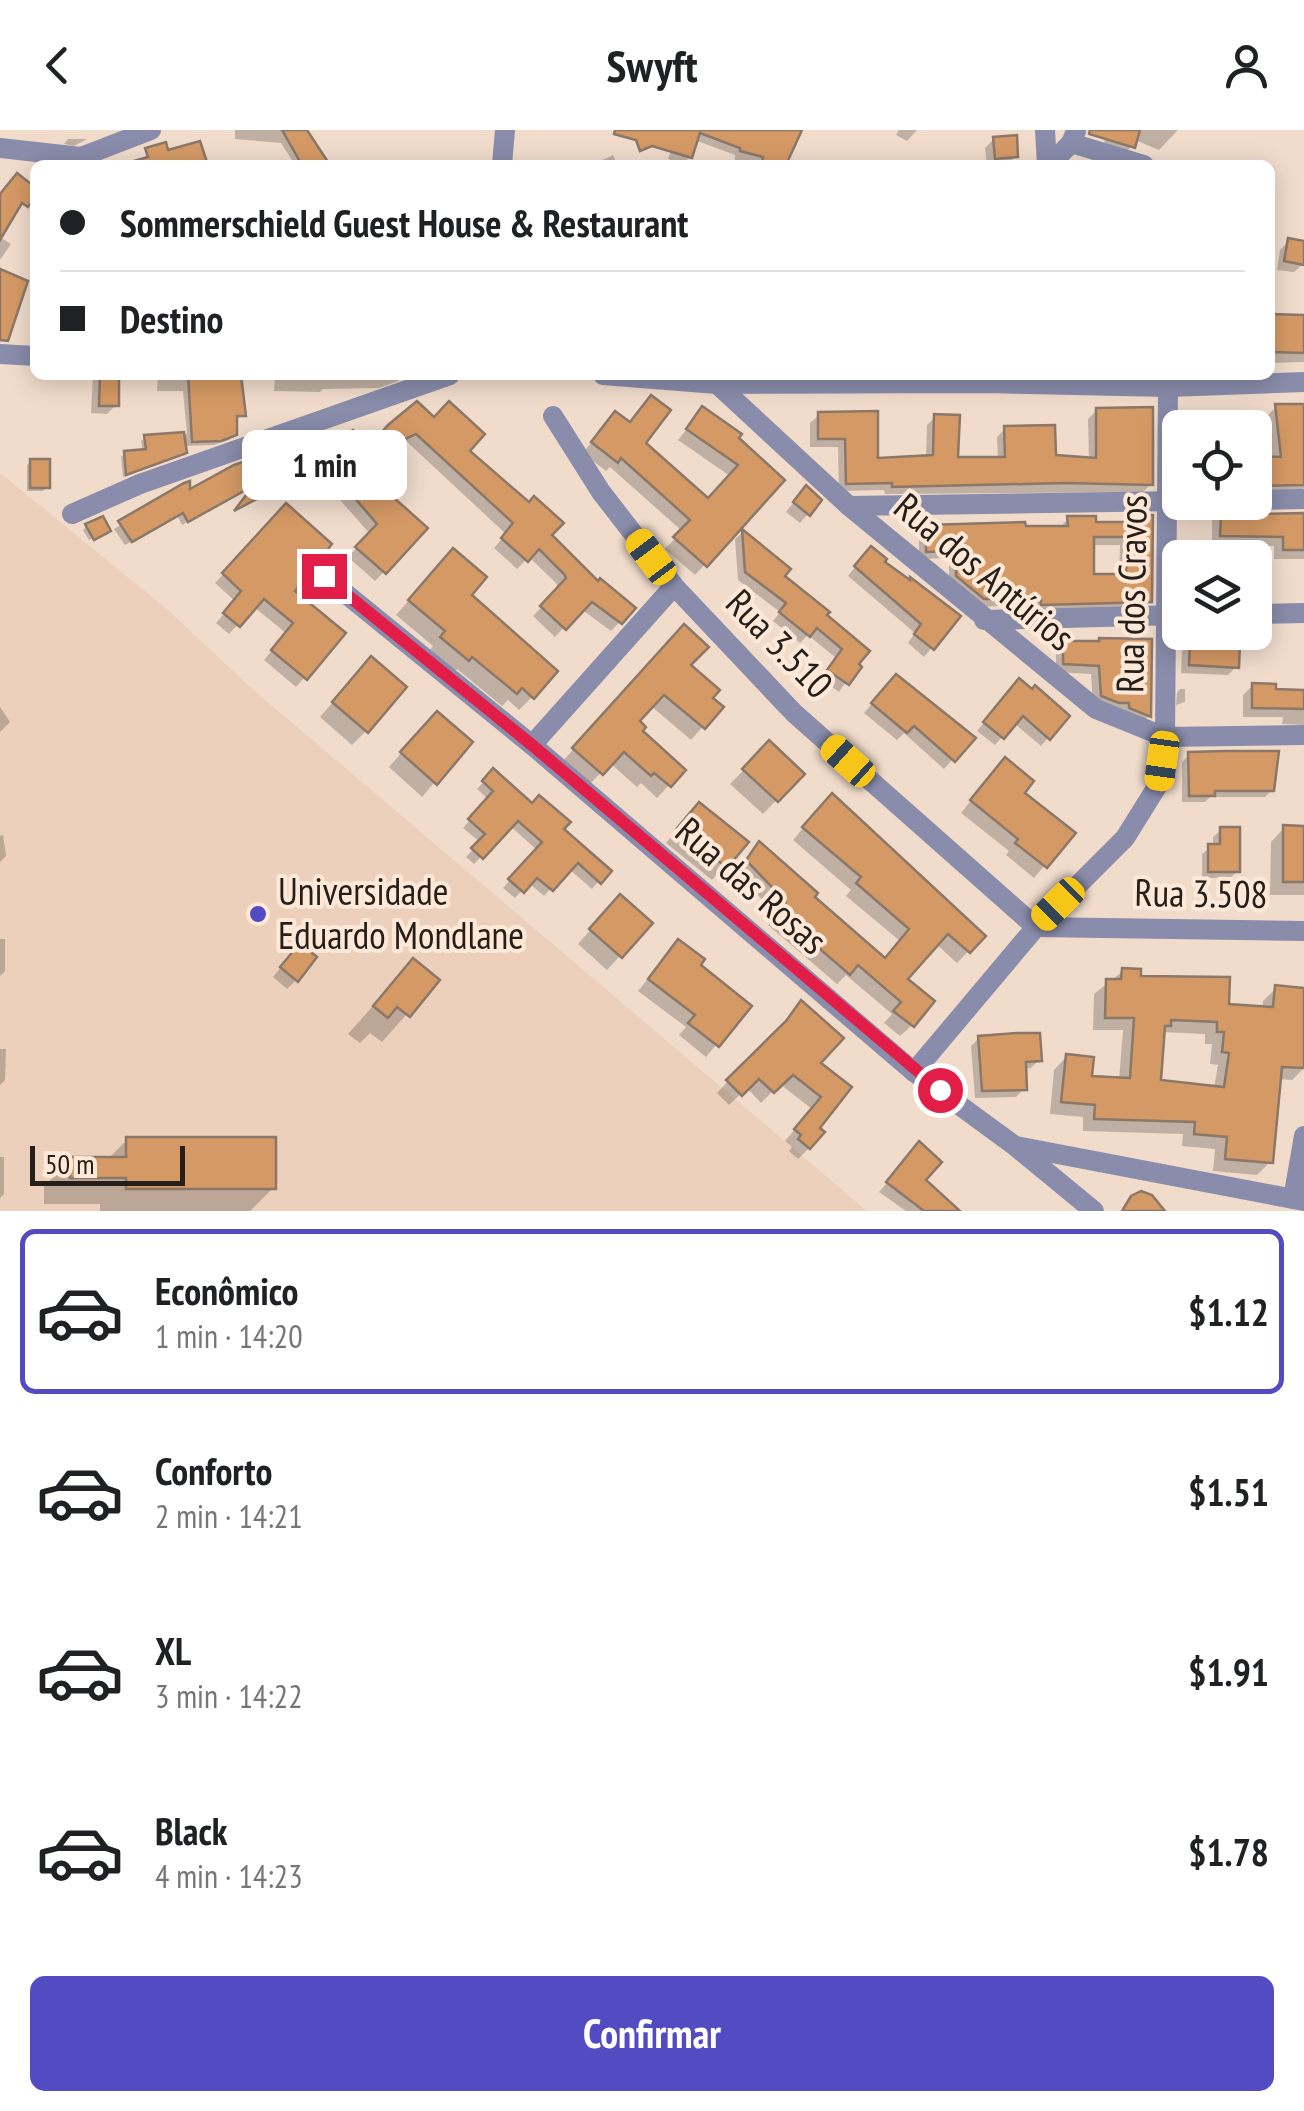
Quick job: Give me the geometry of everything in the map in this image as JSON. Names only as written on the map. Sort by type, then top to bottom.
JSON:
[{"type":"street","points":[[0,136],[6,130]]},
{"type":"street","points":[[0,148],[82,157],[152,130]]},
{"type":"street","points":[[502,160],[505,130]]},
{"type":"street","points":[[1045,130],[1048,160]]},
{"type":"street","points":[[1052,160],[1074,136],[1132,160]]},
{"type":"street","points":[[0,354],[30,356]]},
{"type":"street","points":[[72,514],[140,484],[436,380]]},
{"type":"street","points":[[666,380],[717,384],[932,380]]},
{"type":"street","points":[[1009,380],[1168,387],[1304,382]]},
{"type":"street","name":"Rua dos Antúrios","points":[[717,384],[849,506],[1096,709],[1165,737],[1304,735]]},
{"type":"street","name":"Rua dos Cravos","points":[[1168,387],[1169,410]]},
{"type":"street","name":"Rua 3.510","points":[[553,416],[602,492],[674,586],[794,714],[1036,927]]},
{"type":"street","points":[[1272,500],[1304,499]]},
{"type":"street","points":[[849,506],[1162,501]]},
{"type":"street","name":"Rua das Rosas","points":[[324,576],[532,745],[914,1072],[1015,1146],[1094,1211]]},
{"type":"street","points":[[532,745],[674,586]]},
{"type":"street","points":[[1272,614],[1304,613]]},
{"type":"street","points":[[984,620],[1162,615]]},
{"type":"street","name":"Rua dos Cravos","points":[[914,1072],[1036,927],[1125,838],[1158,785],[1171,650]]},
{"type":"street","name":"Rua 3.508","points":[[1036,927],[1304,931]]},
{"type":"street","points":[[1015,1146],[1299,1200],[1304,1136]]},
{"type":"shaded area","name":"Universidade Eduardo Mondlane","points":[[0,473],[168,610],[250,687],[867,1211],[0,1211]]},
{"type":"building","points":[[282,130],[307,130],[327,160],[299,160]]},
{"type":"building","points":[[615,130],[802,130],[788,160],[762,160],[763,157],[700,133],[692,158],[652,146],[640,151],[636,140],[614,134]]},
{"type":"building","points":[[1090,130],[1140,130],[1135,148],[1089,134]]},
{"type":"building","points":[[1017,135],[1018,157],[995,159],[993,137]]},
{"type":"building","points":[[200,141],[206,160],[138,160],[148,157],[145,148],[166,142],[168,150]]},
{"type":"building","points":[[17,173],[30,183],[30,204],[28,207],[22,203],[0,240],[0,194]]},
{"type":"building","points":[[1288,238],[1304,241],[1304,265],[1284,261]]},
{"type":"building","points":[[0,269],[28,281],[8,341],[0,340]]},
{"type":"building","points":[[1275,314],[1304,315],[1304,353],[1275,352]]},
{"type":"building","points":[[100,380],[119,380],[119,406],[99,406]]},
{"type":"building","points":[[188,380],[242,380],[246,416],[237,416],[237,435],[221,441],[192,442]]},
{"type":"building","points":[[651,395],[671,410],[646,443],[708,498],[738,465],[686,429],[702,406],[742,434],[739,438],[785,480],[707,567],[673,537],[690,520],[621,458],[618,463],[591,442],[615,411],[630,422]]},
{"type":"building","points":[[417,401],[434,417],[449,401],[485,434],[470,451],[529,502],[534,496],[564,523],[552,535],[598,581],[600,578],[636,608],[622,624],[592,602],[566,630],[540,606],[566,578],[564,574],[539,549],[528,562],[501,538],[513,523],[416,434],[363,458],[388,486],[384,489],[428,528],[386,574],[355,547],[377,524],[347,489],[343,478],[388,425]]},
{"type":"building","points":[[1275,404],[1304,404],[1304,485],[1272,486],[1272,457],[1281,457]]},
{"type":"building","points":[[1153,407],[1153,485],[846,484],[845,439],[818,439],[818,412],[878,411],[878,458],[933,455],[934,414],[960,415],[958,457],[1005,457],[1004,426],[1055,425],[1056,455],[1096,458],[1096,408]]},
{"type":"building","points":[[353,430],[363,444],[338,460],[328,446]]},
{"type":"building","points":[[184,432],[187,453],[126,475],[124,451],[146,449],[144,435]]},
{"type":"building","points":[[318,447],[327,462],[234,511],[253,486],[188,522],[183,513],[132,542],[118,521],[184,483],[190,481],[190,489],[234,465],[285,448],[293,461]]},
{"type":"building","points":[[30,459],[50,459],[50,488],[30,488]]},
{"type":"building","points":[[806,485],[822,500],[810,516],[793,502]]},
{"type":"building","points":[[286,503],[332,544],[295,591],[346,633],[307,680],[271,650],[293,623],[264,599],[240,627],[223,613],[241,591],[222,573]]},
{"type":"building","points":[[1304,513],[1304,550],[1283,550],[1283,537],[1220,536],[1221,520],[1272,520],[1272,514]]},
{"type":"building","points":[[1132,515],[1153,515],[1152,602],[1041,605],[1041,601],[1011,604],[1011,599],[984,599],[956,576],[956,551],[926,552],[926,525],[1025,522],[1026,526],[1068,526],[1067,516],[1096,516],[1096,522],[1132,522]],"holes":[[[1094,537],[1127,537],[1126,574],[1094,574]]]},
{"type":"building","points":[[103,516],[111,531],[94,540],[85,524]]},
{"type":"building","points":[[742,529],[791,569],[785,576],[870,651],[849,685],[827,670],[842,649],[817,628],[810,637],[779,612],[786,603],[745,572]]},
{"type":"building","points":[[871,546],[887,559],[885,562],[961,616],[934,650],[914,634],[921,624],[854,566]]},
{"type":"building","points":[[453,548],[487,577],[472,595],[558,671],[534,699],[522,688],[517,694],[472,657],[469,661],[440,637],[445,631],[408,600]]},
{"type":"building","points":[[684,624],[709,647],[691,665],[720,690],[713,698],[724,707],[705,729],[664,695],[640,721],[646,727],[643,731],[686,770],[671,787],[654,773],[651,776],[624,752],[603,775],[572,748]]},
{"type":"building","points":[[1152,639],[1151,717],[1129,708],[1129,703],[1101,696],[1099,666],[1063,664],[1063,641]]},
{"type":"building","points":[[1190,650],[1240,650],[1239,668],[1189,665]]},
{"type":"building","points":[[371,656],[407,687],[368,733],[332,702]]},
{"type":"building","points":[[896,674],[976,738],[955,762],[914,726],[907,733],[871,703]]},
{"type":"building","points":[[1019,678],[1032,689],[1035,685],[1070,716],[1050,740],[1023,716],[1004,739],[983,722]]},
{"type":"building","points":[[1252,683],[1304,690],[1304,709],[1252,708]]},
{"type":"building","points":[[437,711],[473,742],[437,785],[400,752]]},
{"type":"building","points":[[769,740],[805,774],[778,802],[742,769]]},
{"type":"building","points":[[1279,751],[1274,791],[1215,791],[1215,796],[1189,796],[1188,752]]},
{"type":"building","points":[[1005,757],[1034,781],[1025,793],[1076,833],[1047,868],[970,800]]},
{"type":"building","points":[[493,768],[532,803],[539,795],[571,822],[564,829],[612,871],[601,884],[578,863],[553,891],[537,878],[524,893],[508,879],[542,842],[518,821],[483,859],[471,848],[485,834],[468,819],[493,791],[482,781]]},
{"type":"building","points":[[832,793],[986,936],[970,953],[948,934],[908,979],[935,1001],[914,1027],[893,1011],[901,1002],[858,965],[850,975],[777,912],[786,902],[746,860],[759,841],[885,958],[909,929],[856,883],[861,877],[802,827]]},
{"type":"building","points":[[699,802],[749,842],[727,868],[677,828]]},
{"type":"building","points":[[1283,825],[1304,826],[1304,882],[1283,882]]},
{"type":"building","points":[[1220,827],[1240,827],[1240,872],[1208,872],[1208,844],[1220,844]]},
{"type":"building","points":[[620,894],[653,923],[622,958],[589,929]]},
{"type":"building","points":[[678,939],[705,959],[701,965],[752,1006],[719,1047],[688,1023],[695,1015],[648,979]]},
{"type":"building","points":[[300,943],[317,957],[298,982],[280,967]]},
{"type":"building","points":[[413,958],[440,980],[410,1017],[397,1007],[388,1018],[373,1006]]},
{"type":"building","points":[[1122,968],[1141,969],[1141,976],[1230,977],[1229,1004],[1273,1007],[1275,985],[1304,988],[1304,1068],[1282,1067],[1273,1163],[1225,1159],[1227,1137],[1194,1134],[1195,1122],[1094,1119],[1095,1105],[1061,1102],[1066,1054],[1094,1057],[1092,1076],[1130,1078],[1134,1018],[1105,1018],[1106,979],[1121,979]],"holes":[[[1171,1020],[1217,1022],[1217,1032],[1224,1032],[1222,1052],[1229,1053],[1224,1087],[1161,1080],[1165,1026],[1171,1026]]]},
{"type":"building","points":[[801,1000],[844,1038],[821,1063],[852,1087],[820,1128],[825,1132],[810,1149],[798,1139],[801,1135],[794,1129],[821,1097],[793,1075],[774,1093],[759,1079],[742,1096],[726,1080],[786,1021]]},
{"type":"building","points":[[1040,1033],[1042,1061],[1026,1062],[1027,1090],[982,1091],[978,1036]]},
{"type":"building","points":[[126,1137],[276,1137],[276,1189],[126,1189],[126,1178],[70,1178],[70,1157],[126,1157]]},
{"type":"building","points":[[919,1141],[942,1162],[926,1180],[960,1211],[924,1211],[886,1182]]},
{"type":"building","points":[[1141,1191],[1152,1195],[1165,1211],[1122,1211],[1131,1196]]},
{"type":"place","name":"Universidade Eduardo Mondlane","points":[[258,914]]},
{"type":"route","points":[[324,576],[532,745],[914,1072],[940,1090]]}]
